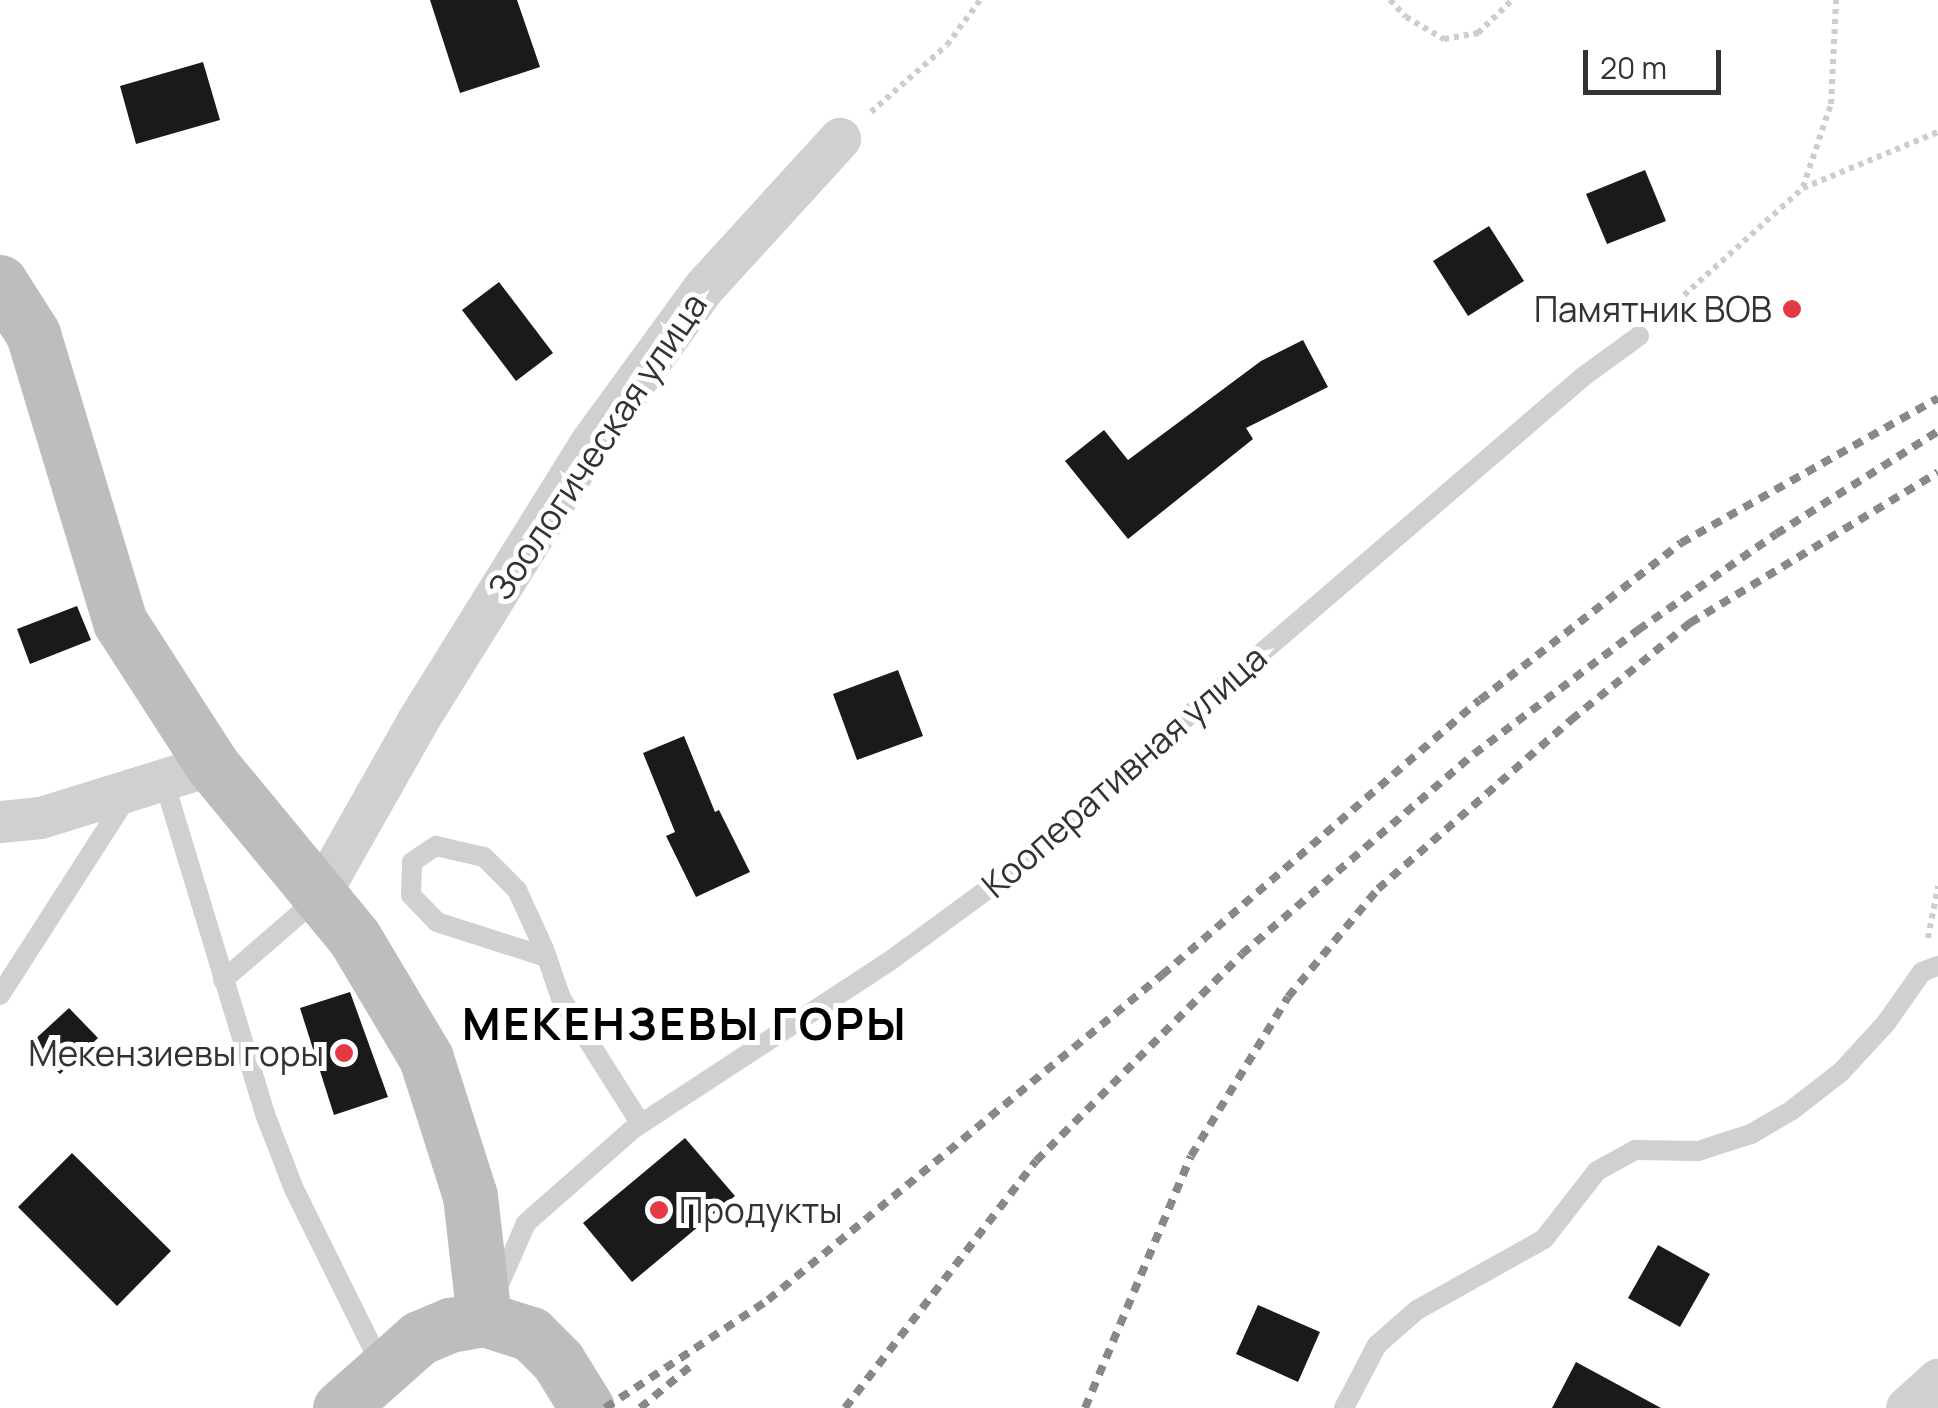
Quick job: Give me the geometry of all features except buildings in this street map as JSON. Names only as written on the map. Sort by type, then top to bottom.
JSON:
[{"type":"main road","points":[[0,282],[32,334],[170,776],[318,898],[354,937],[426,1058],[470,1196],[484,1319]]},
{"type":"main road","points":[[340,1408],[419,1338],[450,1325],[484,1319],[531,1334],[558,1362],[588,1408]]},
{"type":"street","name":"Зоологическая улица","points":[[318,898],[418,721],[591,444],[704,288],[840,139]]},
{"type":"street","points":[[0,822],[40,818],[170,776]]},
{"type":"street","points":[[1907,1408],[1938,1380]]},
{"type":"lane","name":"Кооперативная улица","points":[[484,1319],[526,1224],[641,1124],[887,963],[1051,843],[1188,716],[1584,376],[1639,336]]},
{"type":"lane","points":[[170,776],[237,1033],[294,1189],[383,1370]]},
{"type":"lane","points":[[0,995],[170,776]]},
{"type":"lane","points":[[546,957],[437,922],[411,896],[412,862],[436,846],[484,857],[517,890],[546,957],[561,998],[641,1124]]},
{"type":"lane","points":[[223,980],[318,898]]},
{"type":"lane","points":[[1344,1408],[1377,1346],[1418,1310],[1544,1238],[1596,1171],[1635,1150],[1698,1151],[1751,1134],[1792,1110],[1840,1072],[1930,969]]},
{"type":"path","points":[[840,139],[947,45],[980,0]]},
{"type":"path","points":[[1390,0],[1406,17],[1444,39],[1478,34],[1512,0]]},
{"type":"path","points":[[1803,188],[1831,104],[1836,0]]},
{"type":"path","points":[[1639,336],[1803,188],[1938,132]]},
{"type":"path","points":[[1930,969],[1938,886]]},
{"type":"railway","points":[[605,1408],[768,1300],[1162,975],[1480,700],[1681,543],[1938,398]]},
{"type":"railway","points":[[845,1408],[1036,1161],[1242,954],[1474,754],[1638,630],[1776,534],[1938,431]]},
{"type":"railway","points":[[1085,1408],[1191,1156],[1288,997],[1378,889],[1571,720],[1690,623],[1938,472]]},
{"type":"railway","points":[[640,1408],[692,1365]]},
{"type":"place","name":"Памятник ВОВ","points":[[1792,309]]},
{"type":"place","name":"Мекензиевы горы","points":[[344,1053]]},
{"type":"place","name":"Продукты","points":[[659,1210]]},
{"type":"district","name":"МЕКЕНЗЕВЫ ГОРЫ","points":[[685,1024]]}]
